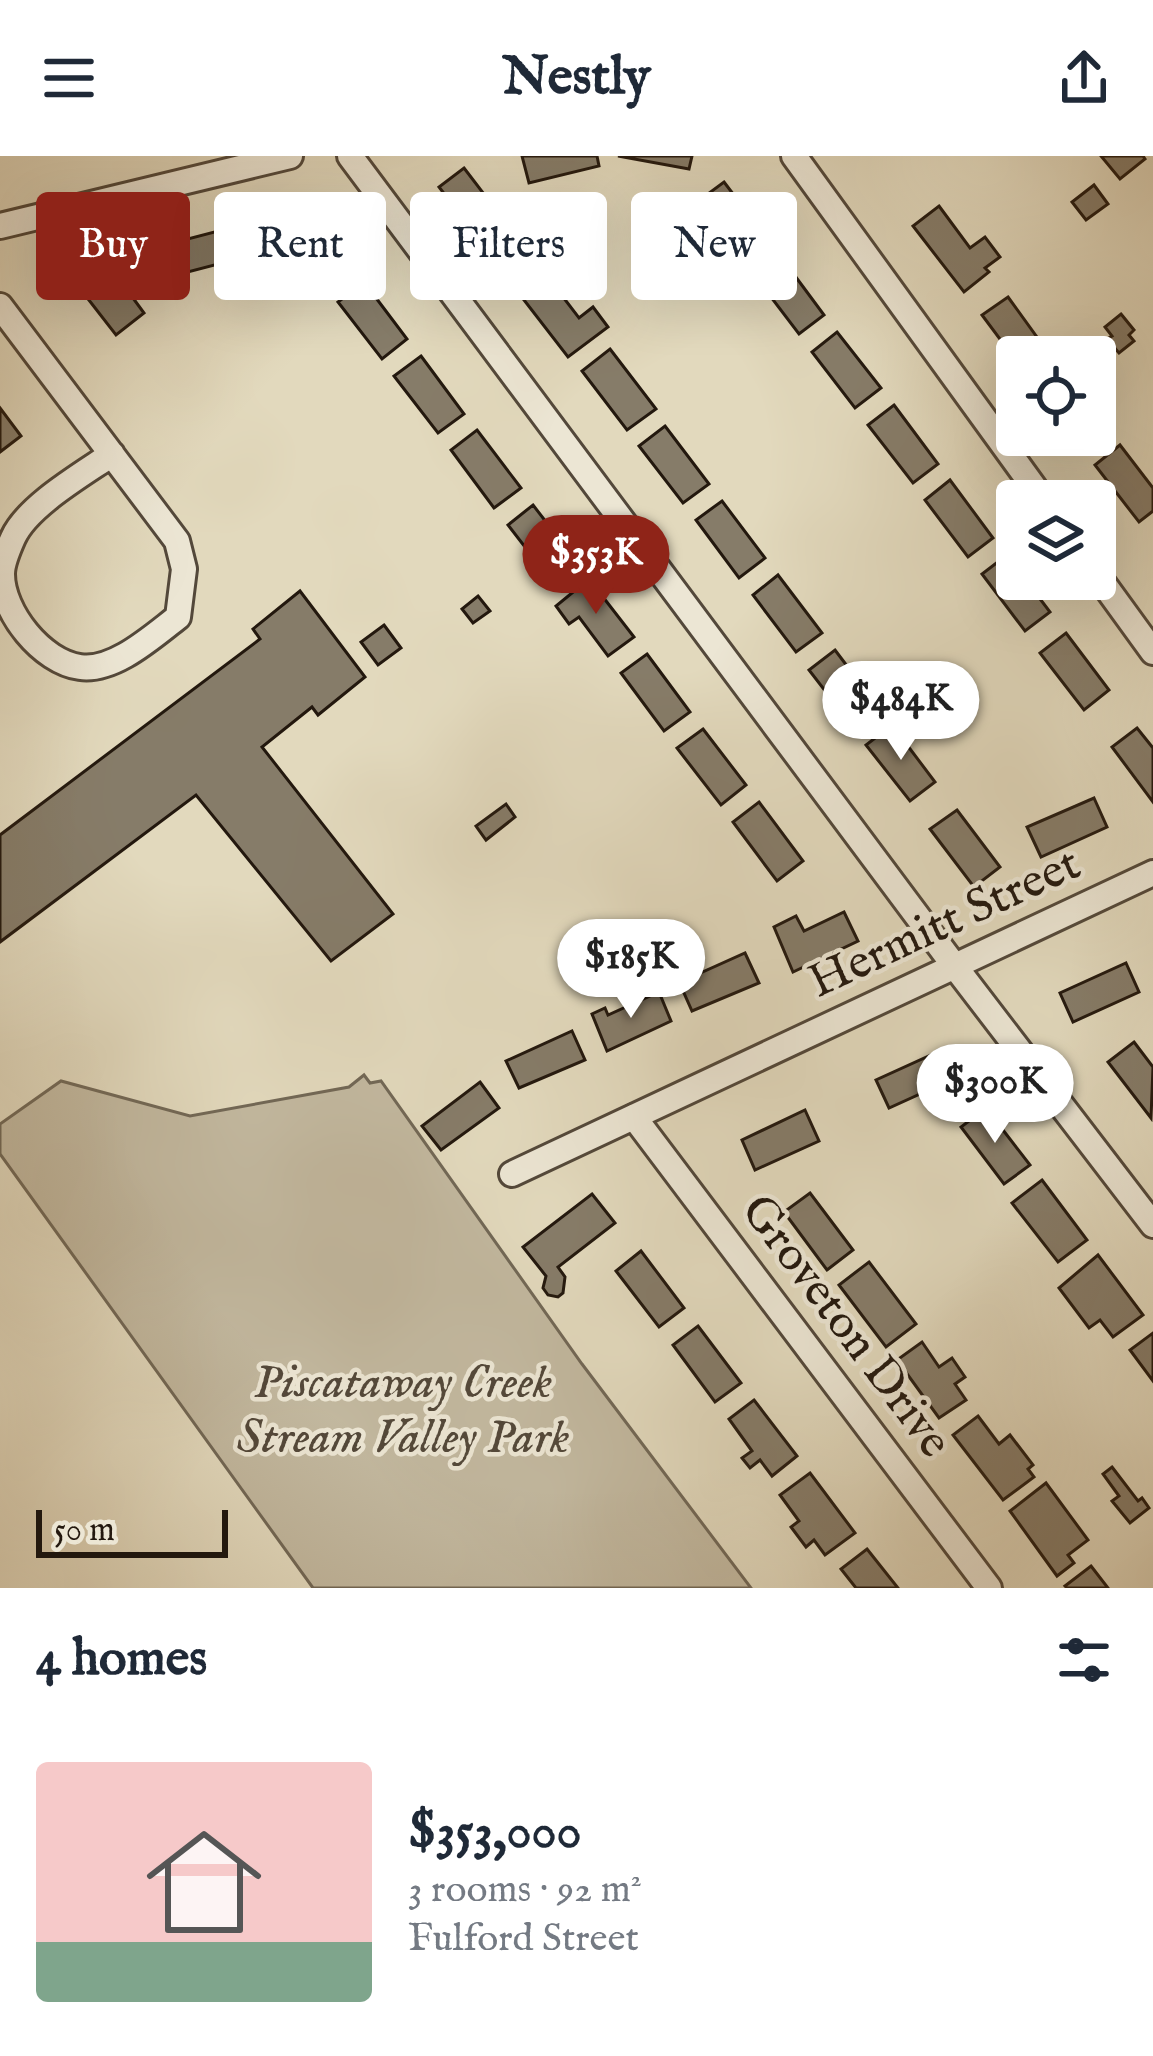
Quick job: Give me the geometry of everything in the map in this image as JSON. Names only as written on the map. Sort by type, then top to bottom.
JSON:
[{"type":"street","points":[[0,226],[290,156]]},
{"type":"street","points":[[350,156],[1153,1226]]},
{"type":"street","points":[[794,156],[1029,480]]},
{"type":"street","points":[[0,306],[112,454],[177,542],[184,569],[178,617],[131,654],[83,668],[46,655],[17,621],[2,574],[14,533],[52,496],[112,454]]},
{"type":"street","points":[[1115,600],[1153,652]]},
{"type":"street","name":"Hermitt Street","points":[[512,1174],[1153,873]]},
{"type":"street","name":"Groveton Drive","points":[[634,1117],[989,1588]]},
{"type":"green space","name":"Piscataway Creek Stream Valley Park","points":[[364,1075],[370,1083],[381,1081],[582,1364],[751,1588],[313,1588],[0,1154],[0,1124],[61,1081],[190,1116],[349,1087]]},
{"type":"building","points":[[522,156],[597,156],[599,166],[529,183]]},
{"type":"building","points":[[618,156],[692,156],[689,169]]},
{"type":"building","points":[[1101,156],[1143,156],[1145,159],[1120,179]]},
{"type":"building","points":[[464,168],[482,192],[443,192],[439,187]]},
{"type":"building","points":[[724,182],[732,192],[710,192]]},
{"type":"building","points":[[1094,185],[1108,204],[1086,220],[1072,202]]},
{"type":"building","points":[[939,206],[970,248],[985,237],[1000,257],[964,292],[913,226]]},
{"type":"building","points":[[214,232],[214,265],[190,271],[190,238]]},
{"type":"building","points":[[797,279],[824,315],[799,334],[773,300],[797,300]]},
{"type":"building","points":[[1008,297],[1036,336],[998,336],[982,315]]},
{"type":"building","points":[[89,300],[134,300],[144,313],[116,335]]},
{"type":"building","points":[[378,300],[407,339],[382,359],[338,302]]},
{"type":"building","points":[[524,300],[565,300],[579,318],[593,307],[608,327],[568,357]]},
{"type":"building","points":[[1121,314],[1134,330],[1129,335],[1134,341],[1119,353],[1116,336],[1105,327]]},
{"type":"building","points":[[837,332],[881,388],[855,408],[812,352]]},
{"type":"building","points":[[610,349],[656,409],[627,430],[582,371]]},
{"type":"building","points":[[421,356],[464,414],[438,433],[394,376]]},
{"type":"building","points":[[894,405],[938,464],[913,483],[868,425]]},
{"type":"building","points":[[0,408],[21,436],[0,452]]},
{"type":"building","points":[[665,426],[709,484],[683,503],[639,446]]},
{"type":"building","points":[[477,430],[521,488],[494,508],[451,450]]},
{"type":"building","points":[[1120,445],[1153,488],[1153,511],[1139,522],[1116,492],[1116,480],[1107,480],[1095,465],[1106,456],[1116,456]]},
{"type":"building","points":[[950,480],[993,538],[968,557],[925,500]]},
{"type":"building","points":[[722,501],[765,558],[739,578],[696,520]]},
{"type":"building","points":[[533,505],[577,562],[552,582],[508,525]]},
{"type":"building","points":[[996,563],[996,593],[982,574]]},
{"type":"building","points":[[778,575],[822,633],[796,652],[753,595]]},
{"type":"building","points":[[589,579],[634,637],[608,656],[579,617],[569,624],[556,606]]},
{"type":"building","points":[[300,591],[365,677],[318,715],[312,707],[262,747],[393,914],[331,961],[196,795],[0,942],[0,835],[260,639],[253,629]]},
{"type":"building","points":[[478,596],[490,611],[473,623],[462,609]]},
{"type":"building","points":[[1002,600],[1041,600],[1050,612],[1025,631]]},
{"type":"building","points":[[384,625],[401,648],[378,665],[361,642]]},
{"type":"building","points":[[1066,633],[1109,690],[1084,710],[1040,653]]},
{"type":"building","points":[[835,650],[878,707],[853,727],[809,670]]},
{"type":"building","points":[[647,654],[690,712],[664,731],[621,673]]},
{"type":"building","points":[[892,725],[935,782],[910,801],[866,745]]},
{"type":"building","points":[[1137,728],[1153,748],[1153,802],[1112,747]]},
{"type":"building","points":[[703,729],[746,785],[721,805],[677,748]]},
{"type":"building","points":[[1094,798],[1107,827],[1041,857],[1027,827]]},
{"type":"building","points":[[759,802],[803,861],[777,881],[733,822]]},
{"type":"building","points":[[506,804],[515,817],[486,840],[476,826]]},
{"type":"building","points":[[957,810],[1000,867],[974,887],[930,829]]},
{"type":"building","points":[[844,912],[858,941],[793,972],[774,927],[796,916],[804,931]]},
{"type":"building","points":[[745,953],[759,983],[692,1011],[676,975],[695,967],[698,974]]},
{"type":"building","points":[[1126,963],[1139,992],[1073,1022],[1060,993]]},
{"type":"building","points":[[659,992],[671,1021],[607,1051],[592,1014],[605,1008],[608,1015]]},
{"type":"building","points":[[572,1031],[585,1060],[519,1088],[506,1061]]},
{"type":"building","points":[[1134,1042],[1153,1067],[1151,1118],[1108,1062]]},
{"type":"building","points":[[942,1050],[955,1078],[889,1108],[876,1080]]},
{"type":"building","points":[[480,1082],[499,1108],[441,1150],[422,1126]]},
{"type":"building","points":[[986,1108],[1030,1165],[1004,1184],[961,1127]]},
{"type":"building","points":[[805,1110],[819,1141],[755,1170],[742,1140]]},
{"type":"building","points":[[1042,1180],[1087,1240],[1058,1262],[1012,1203]]},
{"type":"building","points":[[810,1193],[853,1250],[827,1270],[784,1212]]},
{"type":"building","points":[[592,1194],[615,1223],[558,1267],[565,1277],[563,1293],[548,1295],[543,1288],[546,1276],[523,1247]]},
{"type":"building","points":[[641,1251],[684,1308],[659,1327],[616,1271]]},
{"type":"building","points":[[1098,1255],[1143,1315],[1113,1337],[1100,1320],[1089,1328],[1059,1288]]},
{"type":"building","points":[[869,1262],[916,1324],[886,1347],[839,1285]]},
{"type":"building","points":[[698,1326],[741,1383],[715,1402],[673,1345]]},
{"type":"building","points":[[1153,1333],[1153,1381],[1130,1350]]},
{"type":"building","points":[[922,1342],[939,1367],[952,1358],[965,1377],[955,1384],[966,1400],[939,1418],[897,1360]]},
{"type":"building","points":[[754,1400],[797,1456],[772,1476],[760,1460],[750,1468],[742,1458],[752,1451],[729,1419]]},
{"type":"building","points":[[978,1416],[999,1444],[1010,1435],[1033,1465],[1028,1469],[1034,1477],[1003,1500],[953,1435]]},
{"type":"building","points":[[1112,1467],[1149,1508],[1130,1523],[1112,1501],[1119,1496],[1103,1474]]},
{"type":"building","points":[[810,1473],[855,1533],[825,1555],[814,1540],[806,1547],[791,1527],[799,1521],[780,1495]]},
{"type":"building","points":[[1046,1483],[1088,1540],[1068,1555],[1074,1563],[1057,1576],[1010,1511]]},
{"type":"building","points":[[867,1549],[898,1588],[856,1588],[841,1569]]},
{"type":"building","points":[[1091,1566],[1108,1588],[1065,1586]]}]
